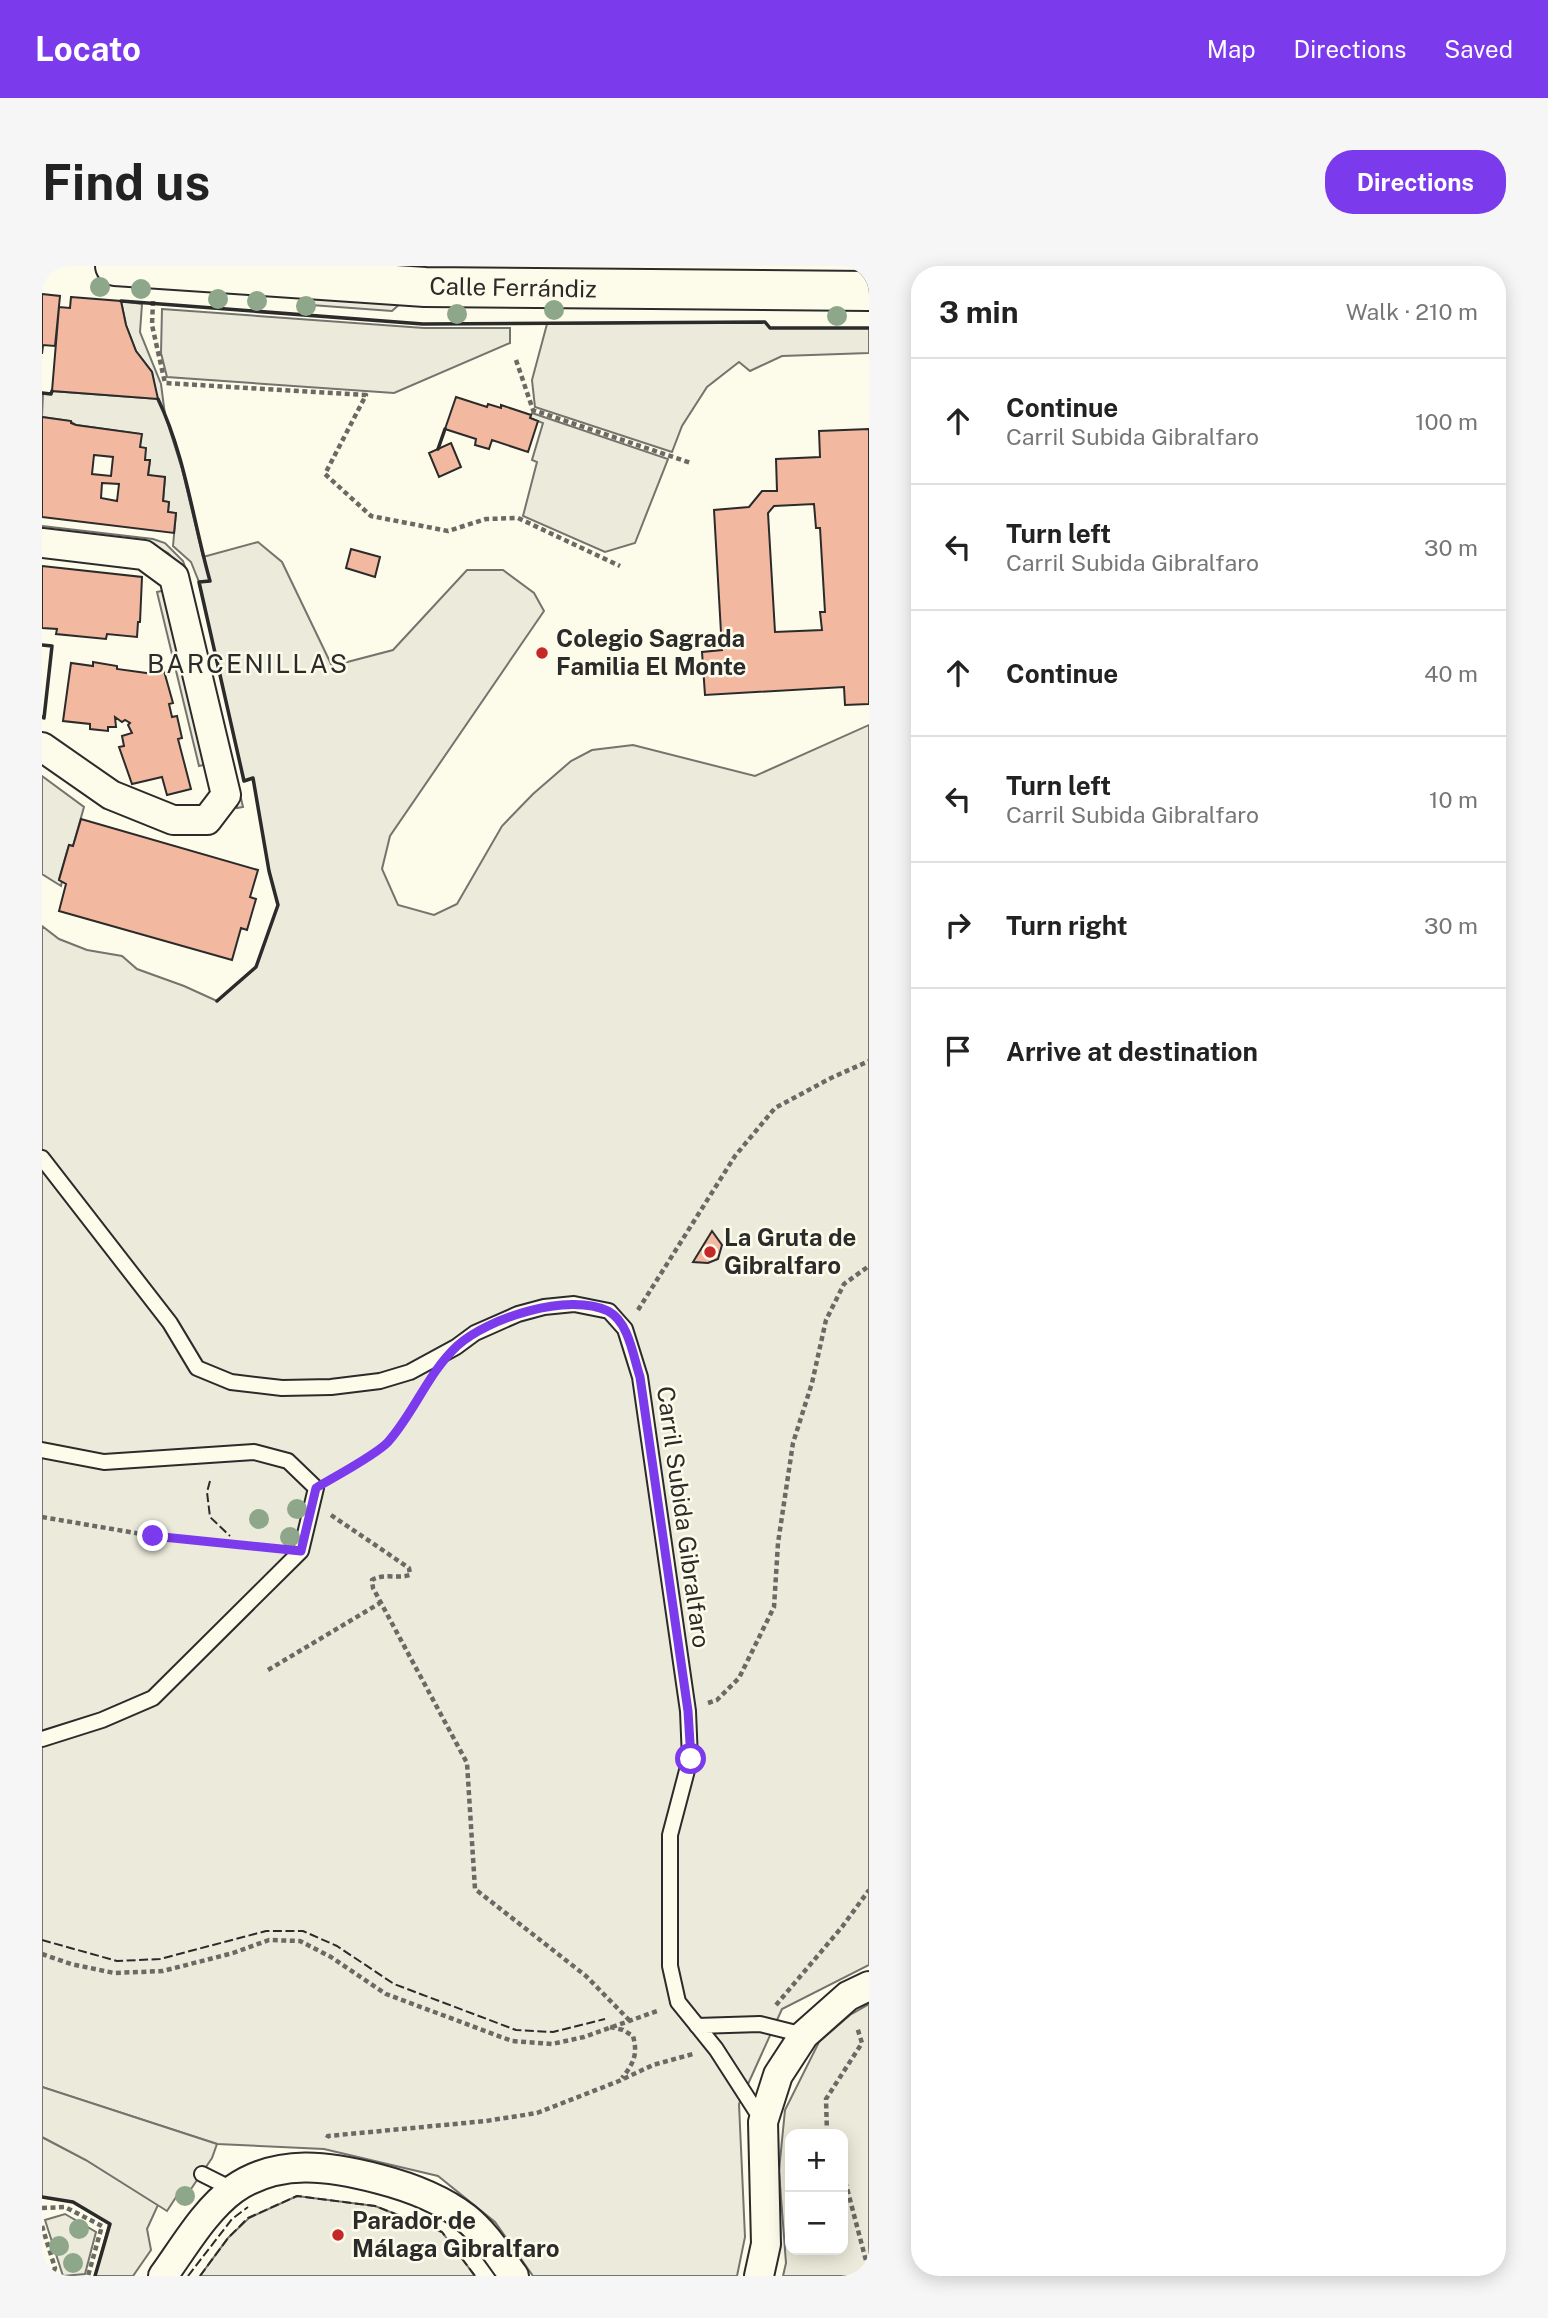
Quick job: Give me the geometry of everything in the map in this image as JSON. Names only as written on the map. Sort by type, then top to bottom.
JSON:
[{"type":"main road","name":"Calle Ferrándiz","points":[[115,266],[869,291]]},
{"type":"street","points":[[42,543],[144,555],[174,577],[226,795],[207,820],[173,820],[111,795],[42,747]]},
{"type":"street","points":[[759,2276],[766,2244],[763,2122],[778,2075],[804,2035],[858,1991]]},
{"type":"street","points":[[163,2276],[208,2215],[234,2190],[276,2171],[307,2166],[338,2169],[404,2186],[438,2200],[481,2231],[513,2276]]},
{"type":"lane","points":[[42,1158],[170,1322],[197,1368],[231,1382],[282,1388],[331,1387],[380,1381],[410,1372],[456,1347],[475,1333],[519,1314],[544,1307],[574,1304],[609,1311],[625,1329]]},
{"type":"lane","name":"Carril Subida Gibralfaro","points":[[625,1329],[640,1377],[688,1711],[691,1759],[670,1835],[670,1966],[678,2002],[716,2049],[763,2122]]},
{"type":"lane","points":[[42,1450],[104,1462],[254,1452],[288,1461],[316,1488],[301,1551],[153,1698],[102,1720],[42,1739]]},
{"type":"lane","points":[[697,2026],[760,2024],[804,2035]]},
{"type":"lane","points":[[202,2174],[234,2190]]},
{"type":"path","points":[[153,307],[152,326],[165,383],[366,395],[325,474],[371,516],[448,531],[486,519],[518,518],[620,566]]},
{"type":"path","points":[[516,360],[533,410],[691,463]]},
{"type":"path","points":[[625,1329],[735,1156],[775,1108],[869,1061]]},
{"type":"path","points":[[688,1711],[717,1700],[739,1678],[774,1607],[778,1543],[793,1443],[812,1383],[826,1320],[844,1284],[869,1266]]},
{"type":"path","points":[[316,1488],[387,1443],[425,1390]]},
{"type":"path","points":[[314,1503],[409,1568],[410,1575],[379,1576],[372,1580],[380,1603],[467,1763],[475,1889],[586,1976],[630,2021]]},
{"type":"path","points":[[42,1517],[153,1536],[301,1551]]},
{"type":"path","points":[[268,1670],[380,1603]]},
{"type":"path","points":[[760,2024],[842,1927],[869,1889]]},
{"type":"path","points":[[42,1954],[71,1964],[114,1973],[163,1970],[268,1940],[300,1941],[331,1957],[386,1994],[512,2041],[552,2043],[584,2037],[645,2016]]},
{"type":"path","points":[[827,2129],[826,2099],[862,2043],[858,1991]]},
{"type":"path","points":[[609,2027],[623,2030],[633,2036],[637,2049],[634,2065],[619,2081]]},
{"type":"path","points":[[324,2149],[328,2136],[486,2121],[537,2113],[653,2065],[716,2049]]},
{"type":"path","points":[[848,2192],[869,2272]]},
{"type":"path","points":[[42,2208],[65,2207],[102,2226],[88,2276]]},
{"type":"path","points":[[42,2226],[55,2268],[52,2276]]},
{"type":"shaded area","points":[[303,295],[402,302],[392,311],[311,305]]},
{"type":"shaded area","points":[[121,301],[142,304],[140,332],[161,384],[165,415],[182,469],[203,557],[258,542],[282,562],[332,666],[393,650],[467,570],[503,570],[534,593],[544,611],[390,836],[382,869],[398,905],[434,915],[457,904],[502,826],[571,761],[592,750],[633,745],[755,776],[869,725],[869,1965],[782,2009],[739,2104],[745,2237],[737,2276],[533,2276],[495,2222],[438,2176],[324,2149],[217,2144],[42,2087],[42,926],[59,939],[87,950],[122,956],[137,969],[217,1001],[256,967],[278,905],[269,871],[253,778],[244,781],[199,582],[191,562],[173,546],[176,513],[168,512],[169,502],[163,501],[165,478],[148,475],[150,461],[145,460],[140,447],[141,434],[76,425],[70,421],[42,417],[43,393],[51,394],[52,391],[157,399],[152,372],[136,351],[126,325]]},
{"type":"shaded area","points":[[162,309],[424,328],[510,328],[510,343],[394,393],[167,377],[161,353]]},
{"type":"shaded area","points":[[765,322],[770,328],[869,328],[869,353],[782,356],[750,371],[739,362],[707,387],[682,426],[672,452],[535,407],[532,380],[547,324]]},
{"type":"shaded area","points":[[532,413],[668,459],[635,543],[605,552],[523,516],[537,462],[532,460],[543,423],[530,418]]},
{"type":"shaded area","points":[[42,526],[153,539],[165,543],[183,561],[243,807],[237,808],[178,565],[168,553],[152,545],[42,532]]},
{"type":"shaded area","points":[[166,590],[208,764],[199,766],[157,592]]},
{"type":"shaded area","points":[[42,776],[84,807],[73,846],[69,845],[59,879],[62,881],[61,886],[42,874]]},
{"type":"shaded area","points":[[869,2004],[869,2276],[783,2276],[785,2255],[848,2255],[848,2129],[785,2129],[785,2250],[779,2171],[785,2110],[819,2042],[850,2015]]},
{"type":"shaded area","points":[[42,2087],[217,2144],[212,2158],[191,2189],[182,2188],[167,2211],[86,2160],[42,2137]]},
{"type":"shaded area","points":[[42,2137],[86,2160],[158,2205],[147,2229],[151,2250],[133,2276],[95,2276],[109,2224],[73,2202],[42,2197]]},
{"type":"shaded area","name":"Parador de Málaga Gibralfaro","points":[[297,2196],[375,2206],[442,2232],[475,2276],[200,2276],[228,2238],[249,2218]]},
{"type":"shaded area","points":[[65,2214],[96,2232],[85,2274],[63,2276],[45,2220]]},
{"type":"building","points":[[42,294],[60,296],[55,346],[43,345],[42,354]]},
{"type":"building","points":[[71,297],[121,301],[126,325],[136,351],[152,372],[158,399],[52,391],[59,307],[70,308]]},
{"type":"building","points":[[456,397],[487,407],[488,404],[501,408],[501,405],[531,415],[530,418],[538,421],[528,452],[492,440],[489,449],[475,445],[476,439],[445,429]]},
{"type":"building","points":[[42,417],[71,421],[76,425],[142,434],[140,447],[146,448],[145,460],[150,460],[148,475],[165,477],[163,501],[169,502],[168,512],[176,513],[174,533],[42,517]],"holes":[[[94,455],[113,457],[111,476],[92,474]],[[102,483],[119,484],[117,501],[101,498]]]},
{"type":"building","points":[[869,429],[869,704],[845,705],[844,687],[705,695],[702,652],[722,650],[714,510],[749,507],[762,491],[777,491],[776,459],[820,457],[819,431]],"holes":[[[814,504],[816,528],[820,528],[825,612],[820,612],[822,630],[775,632],[768,513],[774,506]]]},
{"type":"building","points":[[451,443],[461,467],[439,477],[429,453]]},
{"type":"building","points":[[351,549],[380,557],[375,577],[346,568]]},
{"type":"building","points":[[42,566],[142,577],[137,637],[107,634],[106,639],[56,634],[57,629],[42,628]]},
{"type":"building","points":[[93,662],[117,666],[117,669],[154,674],[154,670],[164,671],[173,703],[169,704],[172,717],[177,716],[182,738],[178,739],[191,789],[167,795],[162,777],[132,784],[119,747],[124,746],[122,736],[132,733],[128,725],[130,723],[125,720],[122,722],[115,717],[116,727],[108,727],[108,731],[90,729],[90,724],[63,721],[71,663],[93,666]]},
{"type":"building","points":[[81,819],[258,870],[250,897],[256,899],[247,930],[241,928],[232,960],[59,911],[66,884],[59,880],[69,845],[73,846]]},
{"type":"building","name":"La Gruta de Gibralfaro","points":[[712,1231],[722,1245],[718,1259],[708,1263],[693,1262]]},
{"type":"fence","points":[[210,1481],[207,1492],[210,1517],[230,1536]]},
{"type":"fence","points":[[42,1940],[117,1961],[160,1959],[266,1931],[303,1931],[337,1946],[394,1984],[516,2030],[553,2032],[605,2019]]},
{"type":"fence","points":[[200,2276],[228,2238],[248,2218],[297,2196],[375,2206],[442,2232],[475,2276]]},
{"type":"fence","points":[[188,2276],[232,2219],[248,2207]]},
{"type":"wall","points":[[121,301],[423,324],[765,322],[770,328],[869,328]]},
{"type":"wall","points":[[42,393],[51,394],[52,391]]},
{"type":"wall","points":[[158,399],[182,465],[210,581],[199,582],[244,781],[253,778],[269,871],[278,905],[256,967],[217,1001]]},
{"type":"wall","points":[[438,449],[445,429]]},
{"type":"wall","points":[[42,645],[52,646],[44,718],[42,717]]},
{"type":"wall","points":[[42,2197],[73,2202],[110,2224],[95,2276]]},
{"type":"place","name":"Colegio Sagrada Familia El Monte","points":[[542,653]]},
{"type":"place","name":"La Gruta de Gibralfaro","points":[[710,1252]]},
{"type":"place","name":"Parador de Málaga Gibralfaro","points":[[338,2235]]},
{"type":"district","name":"BARCENILLAS","points":[[248,664]]},
{"type":"route","points":[[153,1536],[301,1551],[316,1488],[387,1443],[456,1347],[475,1333],[519,1314],[544,1307],[574,1304],[609,1311],[625,1329],[640,1377],[688,1711],[691,1759]]}]
